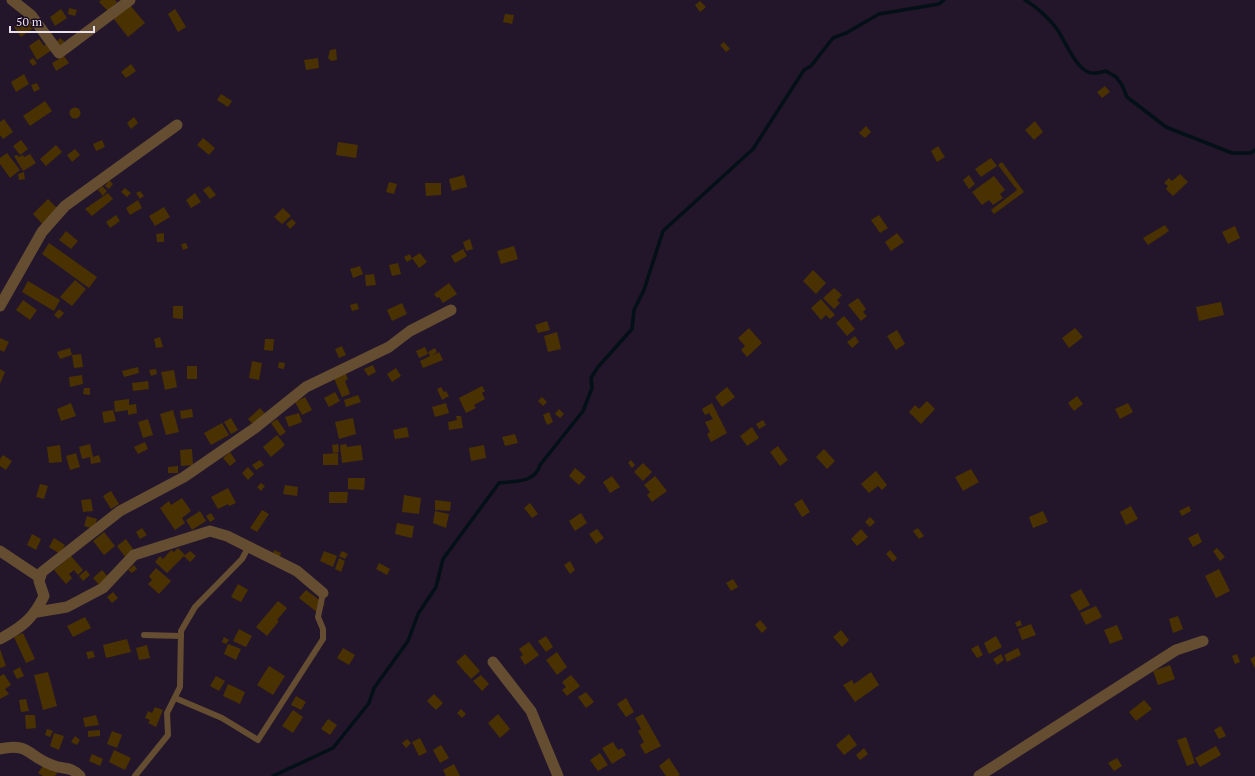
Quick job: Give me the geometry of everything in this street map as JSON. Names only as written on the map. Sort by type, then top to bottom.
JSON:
[{"type":"street","points":[[12,0],[31,15],[59,53],[130,0]]},
{"type":"street","points":[[0,306],[42,232],[65,206],[177,125]]},
{"type":"street","points":[[39,577],[42,572],[120,511],[184,477],[255,428],[306,387],[389,347],[410,331],[451,310]]},
{"type":"street","points":[[37,612],[67,607],[103,588],[134,555],[210,531],[227,536],[249,546],[297,571],[323,593]]},
{"type":"street","points":[[0,551],[39,577],[44,596],[37,612],[22,626],[0,639]]},
{"type":"street","points":[[979,776],[1176,650],[1203,641]]},
{"type":"street","points":[[493,662],[531,711],[558,776]]},
{"type":"street","points":[[0,749],[13,746],[28,750],[51,765],[74,770],[80,776]]},
{"type":"lane","points":[[135,776],[168,735],[167,713],[180,686],[181,631],[195,607],[242,559],[249,546]]},
{"type":"lane","points":[[175,698],[222,718],[258,740],[323,638],[324,629],[318,617],[323,593]]},
{"type":"lane","points":[[144,635],[181,636]]},
{"type":"building","points":[[101,0],[115,0],[117,2],[108,11],[99,2]]},
{"type":"building","points":[[700,1],[706,7],[700,12],[695,5]]},
{"type":"building","points":[[130,5],[145,23],[128,37],[113,18]]},
{"type":"building","points":[[69,8],[77,10],[75,16],[68,14]]},
{"type":"building","points":[[61,9],[67,18],[55,26],[50,17]]},
{"type":"building","points":[[175,9],[186,27],[178,32],[168,14]]},
{"type":"building","points":[[505,14],[514,15],[512,24],[503,22]]},
{"type":"building","points":[[27,17],[35,27],[21,37],[14,27]]},
{"type":"building","points":[[60,38],[65,42],[60,48],[55,44]]},
{"type":"building","points":[[39,39],[44,46],[47,43],[52,50],[37,60],[29,46]]},
{"type":"building","points":[[724,42],[730,49],[726,52],[720,45]]},
{"type":"building","points":[[336,49],[337,60],[331,61],[328,58],[330,50]]},
{"type":"building","points":[[64,56],[69,63],[56,71],[52,63]]},
{"type":"building","points":[[33,58],[37,63],[33,66],[29,61]]},
{"type":"building","points":[[318,58],[319,68],[306,70],[304,60]]},
{"type":"building","points":[[131,64],[136,71],[126,78],[121,72]]},
{"type":"building","points":[[24,74],[29,84],[16,92],[11,82]]},
{"type":"building","points":[[37,83],[40,89],[34,92],[31,85]]},
{"type":"building","points":[[1105,86],[1110,92],[1102,98],[1097,92]]},
{"type":"building","points":[[221,94],[232,101],[228,107],[217,100]]},
{"type":"building","points":[[45,101],[52,111],[30,126],[23,116]]},
{"type":"building","points":[[75,107],[79,109],[81,113],[79,117],[75,119],[71,117],[69,113],[71,109]]},
{"type":"building","points":[[134,117],[138,123],[131,129],[127,123]]},
{"type":"building","points":[[4,119],[13,132],[3,139],[0,135],[0,122]]},
{"type":"building","points":[[1035,121],[1043,132],[1034,140],[1025,130]]},
{"type":"building","points":[[866,126],[871,132],[865,138],[859,133]]},
{"type":"building","points":[[203,138],[215,148],[209,155],[197,145]]},
{"type":"building","points":[[21,140],[28,149],[20,155],[13,146]]},
{"type":"building","points":[[102,140],[105,147],[96,151],[93,144]]},
{"type":"building","points":[[338,142],[358,145],[356,158],[336,155]]},
{"type":"building","points":[[56,145],[62,152],[46,166],[40,159]]},
{"type":"building","points":[[938,146],[945,157],[937,162],[931,151]]},
{"type":"building","points":[[75,149],[80,155],[72,162],[67,155]]},
{"type":"building","points":[[7,153],[20,170],[10,178],[0,164],[0,158]]},
{"type":"building","points":[[30,154],[36,163],[23,171],[14,156],[17,155],[19,157],[23,155],[24,157]]},
{"type":"building","points":[[991,158],[997,166],[981,177],[975,169]]},
{"type":"building","points":[[1002,162],[1024,192],[994,214],[991,210],[1017,190],[998,165]]},
{"type":"building","points":[[24,172],[25,179],[19,180],[18,174]]},
{"type":"building","points":[[1180,174],[1188,182],[1173,196],[1166,189],[1168,186],[1164,183],[1169,178],[1172,181]]},
{"type":"building","points":[[464,175],[467,187],[452,191],[449,179]]},
{"type":"building","points":[[969,175],[975,184],[969,189],[963,180]]},
{"type":"building","points":[[994,176],[1005,190],[1000,194],[1003,198],[993,205],[989,200],[982,205],[972,192]]},
{"type":"building","points":[[109,180],[113,184],[109,189],[105,186]]},
{"type":"building","points":[[389,182],[397,184],[394,194],[386,192]]},
{"type":"building","points":[[425,183],[441,183],[441,195],[426,196]]},
{"type":"building","points":[[102,186],[107,191],[103,196],[98,190]]},
{"type":"building","points":[[209,186],[216,195],[210,199],[203,190]]},
{"type":"building","points":[[125,188],[131,193],[127,197],[121,192]]},
{"type":"building","points":[[140,191],[144,196],[140,199],[136,193]]},
{"type":"building","points":[[108,193],[113,199],[92,216],[85,209]]},
{"type":"building","points":[[195,193],[201,202],[191,208],[186,200]]},
{"type":"building","points":[[48,199],[58,209],[44,226],[33,214]]},
{"type":"building","points":[[138,200],[142,208],[130,215],[126,208]]},
{"type":"building","points":[[164,207],[170,217],[155,226],[149,216]]},
{"type":"building","points":[[283,208],[291,216],[282,224],[274,217]]},
{"type":"building","points":[[116,215],[120,221],[110,228],[106,222]]},
{"type":"building","points":[[879,215],[888,228],[880,233],[871,220]]},
{"type":"building","points":[[292,219],[296,223],[290,229],[286,224]]},
{"type":"building","points":[[1165,225],[1169,231],[1148,245],[1143,238]]},
{"type":"building","points":[[1235,226],[1240,238],[1228,244],[1222,232]]},
{"type":"building","points":[[66,231],[78,241],[71,249],[59,240]]},
{"type":"building","points":[[164,233],[164,242],[157,242],[156,234]]},
{"type":"building","points":[[897,233],[904,242],[891,251],[885,242]]},
{"type":"building","points":[[470,239],[473,249],[466,251],[463,242]]},
{"type":"building","points":[[49,243],[97,277],[89,288],[42,254]]},
{"type":"building","points":[[186,243],[188,248],[183,250],[181,244]]},
{"type":"building","points":[[514,246],[518,259],[501,264],[497,251]]},
{"type":"building","points":[[463,249],[467,256],[455,263],[451,256]]},
{"type":"building","points":[[420,253],[427,262],[419,268],[412,258]]},
{"type":"building","points":[[410,254],[412,259],[407,262],[404,257]]},
{"type":"building","points":[[398,263],[401,274],[392,276],[389,265]]},
{"type":"building","points":[[360,266],[363,274],[353,278],[350,269]]},
{"type":"building","points":[[813,270],[826,283],[816,294],[803,281]]},
{"type":"building","points":[[374,274],[376,285],[366,286],[365,275]]},
{"type":"building","points":[[75,280],[86,289],[72,306],[60,297]]},
{"type":"building","points":[[28,281],[60,300],[54,311],[22,292]]},
{"type":"building","points":[[449,283],[457,294],[443,303],[439,297],[437,298],[434,294]]},
{"type":"building","points":[[834,288],[842,295],[837,300],[840,303],[834,309],[823,298]]},
{"type":"building","points":[[858,298],[866,309],[863,312],[867,316],[861,321],[848,305]]},
{"type":"building","points":[[821,299],[835,315],[830,319],[826,315],[821,320],[811,308]]},
{"type":"building","points":[[23,300],[37,310],[30,320],[16,310]]},
{"type":"building","points":[[1221,302],[1224,315],[1199,321],[1196,307]]},
{"type":"building","points":[[357,303],[359,309],[352,311],[350,305]]},
{"type":"building","points":[[402,303],[407,314],[392,321],[387,310]]},
{"type":"building","points":[[173,306],[183,306],[183,319],[173,318]]},
{"type":"building","points":[[59,309],[64,313],[59,319],[54,315]]},
{"type":"building","points":[[844,316],[855,329],[847,336],[836,323]]},
{"type":"building","points":[[547,321],[550,330],[538,333],[535,325]]},
{"type":"building","points":[[749,328],[762,343],[747,357],[741,350],[745,346],[738,338]]},
{"type":"building","points":[[1075,328],[1083,337],[1069,348],[1062,338]]},
{"type":"building","points":[[897,330],[905,344],[896,350],[887,336]]},
{"type":"building","points":[[557,332],[561,349],[548,352],[544,336]]},
{"type":"building","points":[[855,336],[859,342],[852,348],[847,342]]},
{"type":"building","points":[[160,337],[163,347],[156,348],[154,339]]},
{"type":"building","points":[[0,338],[9,342],[4,352],[0,350]]},
{"type":"building","points":[[265,339],[274,339],[273,351],[264,350]]},
{"type":"building","points":[[342,346],[346,355],[339,358],[335,349]]},
{"type":"building","points":[[425,347],[428,354],[419,358],[416,351]]},
{"type":"building","points":[[70,348],[72,355],[60,359],[57,352]]},
{"type":"building","points":[[435,348],[437,352],[432,356],[439,352],[443,360],[423,368],[420,361],[430,356],[428,352]]},
{"type":"building","points":[[81,354],[83,367],[74,368],[72,355]]},
{"type":"building","points":[[252,361],[262,363],[259,380],[249,378]]},
{"type":"building","points":[[279,362],[285,363],[284,369],[278,368]]},
{"type":"building","points":[[373,365],[376,372],[368,376],[364,369]]},
{"type":"building","points":[[187,366],[197,366],[197,379],[187,379]]},
{"type":"building","points":[[138,367],[139,373],[124,377],[122,371]]},
{"type":"building","points":[[396,368],[401,376],[392,382],[387,374]]},
{"type":"building","points":[[0,369],[5,372],[0,384]]},
{"type":"building","points":[[156,369],[157,374],[151,376],[149,370]]},
{"type":"building","points":[[174,370],[177,387],[165,390],[161,372]]},
{"type":"building","points":[[345,372],[348,379],[345,381],[350,394],[342,397],[333,376]]},
{"type":"building","points":[[82,375],[83,384],[70,387],[69,377]]},
{"type":"building","points":[[148,381],[149,389],[133,391],[132,383]]},
{"type":"building","points":[[482,386],[485,391],[482,393],[485,399],[474,405],[476,408],[466,413],[459,398]]},
{"type":"building","points":[[441,387],[449,396],[442,400],[437,389]]},
{"type":"building","points":[[727,387],[735,397],[722,407],[715,397]]},
{"type":"building","points":[[84,388],[90,388],[90,395],[83,394]]},
{"type":"building","points":[[335,392],[340,401],[329,407],[324,398]]},
{"type":"building","points":[[358,395],[361,402],[346,407],[344,400]]},
{"type":"building","points":[[1077,396],[1083,404],[1074,411],[1068,403]]},
{"type":"building","points":[[305,397],[312,410],[302,415],[295,402]]},
{"type":"building","points":[[542,397],[547,402],[543,406],[538,401]]},
{"type":"building","points":[[129,399],[129,405],[136,404],[137,413],[128,415],[128,410],[115,412],[114,401]]},
{"type":"building","points":[[927,401],[935,409],[921,424],[909,412],[915,405],[919,409]]},
{"type":"building","points":[[71,403],[76,416],[61,421],[57,409]]},
{"type":"building","points":[[446,403],[449,413],[435,417],[432,407]]},
{"type":"building","points":[[712,403],[727,433],[711,442],[707,434],[710,432],[705,422],[713,419],[709,413],[705,415],[702,409]]},
{"type":"building","points":[[1128,403],[1133,412],[1120,419],[1115,409]]},
{"type":"building","points":[[260,408],[267,416],[255,427],[248,419]]},
{"type":"building","points":[[192,409],[193,417],[181,419],[180,411]]},
{"type":"building","points":[[559,409],[564,414],[560,418],[555,414]]},
{"type":"building","points":[[113,410],[116,421],[104,423],[102,412]]},
{"type":"building","points":[[173,410],[179,432],[166,435],[160,414]]},
{"type":"building","points":[[549,412],[553,422],[547,425],[543,415]]},
{"type":"building","points":[[299,413],[302,422],[289,427],[285,417]]},
{"type":"building","points":[[456,416],[461,416],[463,428],[449,430],[448,422],[457,420]]},
{"type":"building","points":[[231,418],[238,430],[231,434],[224,422]]},
{"type":"building","points":[[353,418],[356,434],[339,439],[335,422]]},
{"type":"building","points":[[148,419],[153,435],[143,438],[138,422]]},
{"type":"building","points":[[277,419],[286,432],[280,436],[271,423]]},
{"type":"building","points":[[763,420],[766,425],[759,429],[756,424]]},
{"type":"building","points":[[222,423],[229,435],[211,445],[204,433]]},
{"type":"building","points":[[407,427],[409,437],[395,439],[393,430]]},
{"type":"building","points":[[752,427],[759,438],[747,446],[740,436]]},
{"type":"building","points":[[515,434],[518,443],[505,446],[502,437]]},
{"type":"building","points":[[277,435],[285,445],[271,457],[263,447]]},
{"type":"building","points":[[145,442],[148,449],[138,454],[134,447]]},
{"type":"building","points":[[90,444],[93,457],[99,455],[101,462],[91,464],[90,457],[82,459],[79,447]]},
{"type":"building","points":[[338,444],[339,452],[333,453],[332,445]]},
{"type":"building","points":[[346,444],[347,447],[361,445],[363,460],[342,463],[340,445]]},
{"type":"building","points":[[60,445],[62,462],[49,463],[47,447]]},
{"type":"building","points":[[484,445],[486,458],[471,461],[469,448]]},
{"type":"building","points":[[778,446],[788,460],[780,466],[770,452]]},
{"type":"building","points":[[192,449],[193,465],[181,466],[180,450]]},
{"type":"building","points":[[824,449],[835,461],[827,469],[816,457]]},
{"type":"building","points":[[230,452],[236,461],[230,466],[223,458]]},
{"type":"building","points":[[76,453],[80,467],[70,470],[66,456]]},
{"type":"building","points":[[338,453],[338,465],[323,465],[323,454]]},
{"type":"building","points":[[3,455],[12,461],[6,470],[0,466],[0,459]]},
{"type":"building","points":[[260,460],[264,465],[256,470],[252,465]]},
{"type":"building","points":[[631,460],[635,465],[632,468],[628,463]]},
{"type":"building","points":[[643,463],[652,472],[643,481],[634,472]]},
{"type":"building","points":[[178,466],[178,473],[168,473],[168,467]]},
{"type":"building","points":[[248,467],[254,474],[248,480],[242,473]]},
{"type":"building","points":[[575,468],[586,477],[579,485],[569,476]]},
{"type":"building","points":[[971,469],[979,482],[963,491],[955,477]]},
{"type":"building","points":[[876,471],[887,485],[882,490],[878,486],[869,493],[861,484]]},
{"type":"building","points":[[612,476],[620,487],[610,493],[603,482]]},
{"type":"building","points":[[655,476],[667,491],[652,502],[647,495],[650,492],[644,485]]},
{"type":"building","points":[[348,478],[365,478],[364,490],[348,489]]},
{"type":"building","points":[[261,483],[265,486],[261,491],[257,487]]},
{"type":"building","points":[[40,484],[48,486],[44,499],[36,497]]},
{"type":"building","points":[[285,485],[298,487],[297,496],[283,494]]},
{"type":"building","points":[[228,488],[236,503],[229,506],[228,504],[218,509],[211,497]]},
{"type":"building","points":[[111,491],[119,504],[111,509],[103,496]]},
{"type":"building","points":[[329,492],[348,492],[347,503],[329,503]]},
{"type":"building","points":[[404,495],[421,498],[419,514],[402,512]]},
{"type":"building","points":[[182,498],[191,511],[182,518],[185,523],[175,530],[160,508],[169,501],[171,505]]},
{"type":"building","points":[[91,499],[93,511],[83,512],[81,500]]},
{"type":"building","points":[[802,499],[810,512],[802,517],[794,504]]},
{"type":"building","points":[[435,500],[451,502],[450,511],[435,510]]},
{"type":"building","points":[[530,503],[538,514],[532,518],[524,508]]},
{"type":"building","points":[[1131,506],[1138,519],[1126,525],[1120,512]]},
{"type":"building","points":[[1189,506],[1191,511],[1182,516],[1179,511]]},
{"type":"building","points":[[262,510],[269,514],[257,532],[250,528]]},
{"type":"building","points":[[200,511],[206,521],[192,530],[186,520]]},
{"type":"building","points":[[435,511],[449,514],[446,528],[433,523]]},
{"type":"building","points":[[1043,511],[1048,522],[1033,528],[1029,517]]},
{"type":"building","points":[[211,513],[215,519],[210,522],[206,516]]},
{"type":"building","points":[[581,513],[587,523],[575,531],[569,521]]},
{"type":"building","points":[[87,516],[97,519],[94,529],[84,526]]},
{"type":"building","points":[[870,517],[875,522],[870,527],[865,522]]},
{"type":"building","points":[[397,523],[414,526],[412,538],[395,534]]},
{"type":"building","points":[[142,528],[147,535],[140,539],[136,532]]},
{"type":"building","points":[[918,528],[924,536],[919,539],[913,531]]},
{"type":"building","points":[[597,529],[604,538],[596,544],[589,534]]},
{"type":"building","points":[[861,529],[868,537],[857,546],[851,539]]},
{"type":"building","points":[[104,532],[115,546],[104,555],[93,541]]},
{"type":"building","points":[[1198,533],[1202,542],[1193,547],[1188,538]]},
{"type":"building","points":[[32,534],[41,539],[36,550],[27,545]]},
{"type":"building","points":[[54,538],[65,545],[60,554],[49,547]]},
{"type":"building","points":[[126,539],[135,552],[126,558],[117,546]]},
{"type":"building","points":[[178,548],[185,555],[190,551],[196,556],[190,562],[184,556],[167,573],[155,562],[160,556],[163,559],[171,550],[174,552]]},
{"type":"building","points":[[1217,548],[1225,557],[1220,561],[1213,551]]},
{"type":"building","points":[[274,550],[281,553],[278,564],[270,562]]},
{"type":"building","points":[[890,550],[897,558],[893,562],[886,554]]},
{"type":"building","points":[[324,551],[337,556],[333,567],[320,561]]},
{"type":"building","points":[[342,551],[348,554],[345,559],[339,556]]},
{"type":"building","points":[[71,556],[83,570],[78,575],[74,570],[69,574],[72,578],[66,584],[54,570]]},
{"type":"building","points":[[339,558],[345,561],[341,572],[335,569]]},
{"type":"building","points":[[570,561],[575,570],[570,574],[564,565]]},
{"type":"building","points":[[379,563],[390,569],[387,575],[376,569]]},
{"type":"building","points":[[134,565],[137,569],[132,573],[128,570]]},
{"type":"building","points":[[156,568],[171,581],[159,594],[148,584],[152,580],[149,576]]},
{"type":"building","points":[[1219,569],[1230,591],[1216,598],[1205,576]]},
{"type":"building","points":[[86,570],[90,575],[83,581],[79,576]]},
{"type":"building","points":[[102,570],[109,578],[100,586],[93,578]]},
{"type":"building","points":[[733,579],[738,587],[731,591],[726,583]]},
{"type":"building","points":[[238,584],[248,590],[241,602],[231,597]]},
{"type":"building","points":[[1081,589],[1090,605],[1079,611],[1070,595]]},
{"type":"building","points":[[306,590],[325,604],[318,613],[299,598]]},
{"type":"building","points":[[113,592],[118,598],[112,603],[107,597]]},
{"type":"building","points":[[278,601],[287,608],[267,636],[256,627]]},
{"type":"building","points":[[1096,606],[1102,617],[1086,625],[1080,613]]},
{"type":"building","points":[[1178,616],[1183,629],[1173,633],[1169,619]]},
{"type":"building","points":[[85,617],[91,628],[73,637],[67,626]]},
{"type":"building","points":[[760,620],[767,628],[762,633],[755,625]]},
{"type":"building","points":[[1020,620],[1022,625],[1017,627],[1015,623]]},
{"type":"building","points":[[1031,624],[1036,635],[1022,640],[1018,629]]},
{"type":"building","points":[[1117,625],[1123,639],[1110,644],[1104,630]]},
{"type":"building","points":[[239,629],[252,636],[246,647],[233,641]]},
{"type":"building","points":[[841,630],[849,640],[842,647],[833,637]]},
{"type":"building","points":[[23,633],[35,659],[26,663],[14,637]]},
{"type":"building","points":[[546,636],[553,647],[546,652],[538,641]]},
{"type":"building","points":[[996,636],[1002,647],[989,654],[984,643]]},
{"type":"building","points":[[224,637],[229,640],[226,644],[222,642]]},
{"type":"building","points":[[127,639],[131,652],[106,658],[103,645]]},
{"type":"building","points":[[529,642],[539,655],[525,665],[520,657],[523,655],[519,649]]},
{"type":"building","points":[[228,644],[241,649],[236,660],[224,654]]},
{"type":"building","points":[[147,645],[150,658],[139,660],[136,648]]},
{"type":"building","points":[[978,645],[983,655],[977,658],[971,649]]},
{"type":"building","points":[[343,648],[355,655],[349,665],[337,658]]},
{"type":"building","points":[[1018,648],[1021,655],[1007,662],[1004,655]]},
{"type":"building","points":[[0,649],[6,666],[0,668]]},
{"type":"building","points":[[93,651],[95,657],[88,659],[86,652]]},
{"type":"building","points":[[557,652],[567,667],[557,675],[546,660]]},
{"type":"building","points":[[465,654],[480,671],[471,679],[456,662]]},
{"type":"building","points":[[1001,654],[1004,660],[997,665],[993,659]]},
{"type":"building","points":[[1237,654],[1240,662],[1235,664],[1232,656]]},
{"type":"building","points":[[1255,656],[1255,668],[1250,659]]},
{"type":"building","points":[[1170,665],[1175,679],[1158,685],[1153,671]]},
{"type":"building","points":[[269,666],[285,676],[273,695],[257,685]]},
{"type":"building","points":[[20,667],[24,676],[17,679],[13,671]]},
{"type":"building","points":[[48,672],[57,706],[43,710],[34,675]]},
{"type":"building","points":[[871,672],[879,685],[855,702],[843,685],[852,680],[854,684]]},
{"type":"building","points":[[4,674],[11,685],[5,689],[9,694],[0,699],[0,676]]},
{"type":"building","points":[[481,675],[489,684],[482,691],[473,681]]},
{"type":"building","points":[[571,675],[580,686],[567,696],[562,690],[566,687],[562,682]]},
{"type":"building","points":[[216,676],[225,681],[219,691],[210,686]]},
{"type":"building","points":[[228,684],[245,692],[240,704],[223,696]]},
{"type":"building","points":[[586,692],[594,702],[586,708],[578,697]]},
{"type":"building","points":[[434,694],[443,703],[436,710],[427,701]]},
{"type":"building","points":[[296,696],[306,702],[301,710],[291,705]]},
{"type":"building","points":[[626,698],[634,712],[626,717],[617,704]]},
{"type":"building","points":[[26,699],[29,711],[21,712],[19,700]]},
{"type":"building","points":[[1144,700],[1152,709],[1136,721],[1129,712]]},
{"type":"building","points":[[155,707],[163,710],[156,727],[148,723],[150,720],[145,718],[148,711],[152,713]]},
{"type":"building","points":[[461,709],[466,714],[462,718],[457,713]]},
{"type":"building","points":[[293,710],[303,717],[293,733],[282,726]]},
{"type":"building","points":[[498,714],[510,729],[500,738],[488,723]]},
{"type":"building","points":[[643,714],[661,746],[645,754],[640,745],[644,742],[638,731],[641,729],[635,718]]},
{"type":"building","points":[[25,715],[35,715],[36,728],[26,729]]},
{"type":"building","points":[[96,715],[99,725],[85,727],[83,718]]},
{"type":"building","points":[[328,719],[337,725],[330,735],[321,729]]},
{"type":"building","points":[[1221,726],[1226,736],[1219,739],[1214,730]]},
{"type":"building","points":[[47,729],[53,731],[50,737],[45,735]]},
{"type":"building","points":[[100,730],[100,736],[88,737],[88,731]]},
{"type":"building","points":[[112,731],[122,735],[117,748],[107,744]]},
{"type":"building","points":[[54,733],[64,736],[59,750],[50,746]]},
{"type":"building","points":[[849,734],[857,745],[844,755],[836,745]]},
{"type":"building","points":[[75,736],[80,740],[77,745],[71,742]]},
{"type":"building","points":[[1186,737],[1195,763],[1187,766],[1177,740]]},
{"type":"building","points":[[420,738],[427,752],[419,756],[412,742]]},
{"type":"building","points":[[407,739],[411,743],[406,748],[402,743]]},
{"type":"building","points":[[613,742],[618,750],[622,748],[626,755],[612,764],[602,748]]},
{"type":"building","points":[[441,745],[449,758],[440,763],[433,750]]},
{"type":"building","points":[[1216,746],[1221,755],[1200,767],[1195,758]]},
{"type":"building","points":[[864,748],[868,754],[860,760],[856,755]]},
{"type":"building","points":[[114,750],[131,758],[125,770],[109,762]]},
{"type":"building","points":[[600,753],[608,765],[598,771],[590,760]]},
{"type":"building","points":[[92,754],[103,759],[100,766],[89,761]]},
{"type":"building","points":[[669,758],[680,775],[666,776],[659,766]]},
{"type":"building","points":[[1117,758],[1122,766],[1114,771],[1108,763]]},
{"type":"building","points":[[45,763],[58,772],[55,776],[43,776],[38,773]]},
{"type":"building","points":[[454,764],[460,776],[446,776],[443,770]]},
{"type":"waterway","points":[[273,776],[333,748],[369,703],[374,688],[408,641],[418,614],[436,587],[443,559],[499,483],[524,480],[534,475],[540,465],[583,411],[592,388],[591,378],[598,367],[632,329],[634,310],[644,290],[663,231],[753,149],[804,70],[811,66],[833,38],[846,33],[879,14],[939,4],[944,0]]},
{"type":"waterway","points":[[1025,0],[1034,6],[1054,25],[1070,52],[1083,69],[1092,73],[1106,71],[1116,77],[1122,85],[1127,97],[1166,127],[1232,153],[1251,153],[1255,150]]}]
